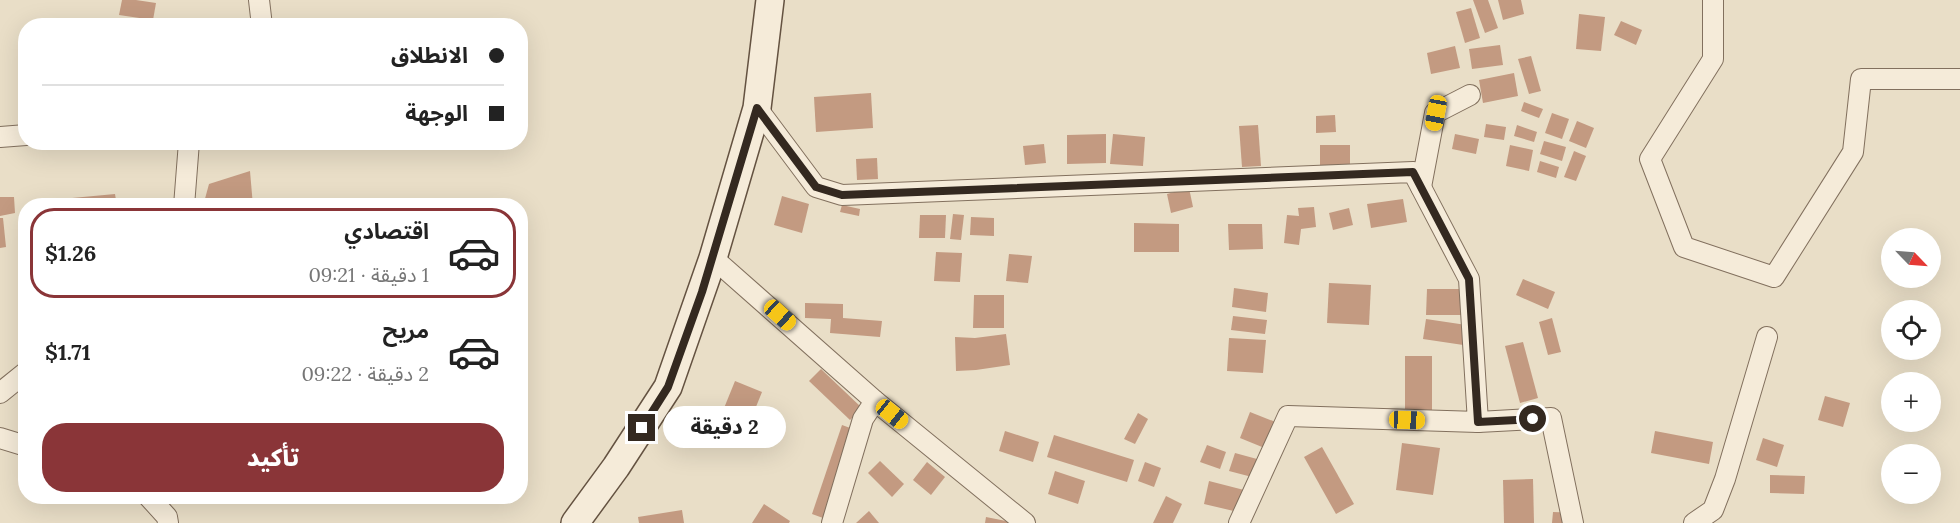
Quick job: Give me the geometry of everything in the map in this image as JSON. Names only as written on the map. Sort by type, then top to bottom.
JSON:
[{"type":"street","points":[[259,0],[261,18]]},
{"type":"street","points":[[574,523],[616,467],[668,387],[713,258],[757,108],[770,0]]},
{"type":"street","points":[[1713,0],[1713,59],[1650,159],[1684,247],[1774,277],[1853,152],[1861,80],[1960,79]]},
{"type":"street","points":[[1421,187],[1436,113],[1470,95]]},
{"type":"street","points":[[757,108],[816,187],[842,195],[1413,172],[1469,279],[1478,422]]},
{"type":"street","points":[[0,137],[18,136]]},
{"type":"street","points":[[185,198],[188,150]]},
{"type":"street","points":[[713,258],[875,401],[1025,523]]},
{"type":"street","points":[[1694,523],[1713,510],[1725,479],[1767,337]]},
{"type":"street","points":[[0,393],[18,378]]},
{"type":"street","points":[[832,523],[863,419],[875,401]]},
{"type":"street","points":[[1239,523],[1288,416],[1478,422],[1551,418],[1573,523]]},
{"type":"street","points":[[0,438],[18,444]]},
{"type":"street","points":[[155,504],[167,517],[168,523]]},
{"type":"building","points":[[122,0],[156,3],[153,18],[119,15]]},
{"type":"building","points":[[1473,0],[1488,0],[1498,28],[1485,33]]},
{"type":"building","points":[[1498,0],[1521,0],[1524,14],[1503,20]]},
{"type":"building","points":[[1471,8],[1480,38],[1465,43],[1456,12]]},
{"type":"building","points":[[1579,14],[1605,17],[1601,51],[1576,49]]},
{"type":"building","points":[[1621,21],[1642,30],[1636,45],[1614,35]]},
{"type":"building","points":[[1500,45],[1503,65],[1472,69],[1469,49]]},
{"type":"building","points":[[1455,46],[1460,68],[1431,74],[1427,53]]},
{"type":"building","points":[[1531,56],[1541,91],[1529,94],[1518,59]]},
{"type":"building","points":[[1514,73],[1518,96],[1483,103],[1479,80]]},
{"type":"building","points":[[871,93],[873,128],[816,132],[814,97]]},
{"type":"building","points":[[1524,102],[1543,109],[1539,118],[1521,111]]},
{"type":"building","points":[[1552,113],[1569,119],[1562,139],[1545,133]]},
{"type":"building","points":[[1335,115],[1336,132],[1316,133],[1316,116]]},
{"type":"building","points":[[1577,121],[1594,128],[1586,148],[1569,141]]},
{"type":"building","points":[[1486,124],[1506,127],[1504,140],[1484,137]]},
{"type":"building","points":[[1258,125],[1261,166],[1242,167],[1239,126]]},
{"type":"building","points":[[1517,125],[1537,132],[1534,142],[1514,136]]},
{"type":"building","points":[[1106,134],[1106,163],[1067,164],[1067,135]]},
{"type":"building","points":[[1113,134],[1145,137],[1143,166],[1110,164]]},
{"type":"building","points":[[1455,134],[1479,139],[1476,154],[1452,149]]},
{"type":"building","points":[[1544,141],[1566,147],[1562,161],[1540,154]]},
{"type":"building","points":[[1044,144],[1046,163],[1025,165],[1023,146]]},
{"type":"building","points":[[1320,145],[1350,145],[1350,168],[1320,168]]},
{"type":"building","points":[[1510,145],[1533,150],[1529,171],[1506,166]]},
{"type":"building","points":[[1574,151],[1586,156],[1576,181],[1564,177]]},
{"type":"building","points":[[877,158],[878,179],[857,180],[856,159]]},
{"type":"building","points":[[1540,161],[1559,167],[1556,178],[1537,172]]},
{"type":"building","points":[[250,171],[252,198],[205,198],[209,184]]},
{"type":"building","points":[[1189,188],[1193,207],[1171,213],[1167,194]]},
{"type":"building","points":[[115,194],[116,198],[72,198]]},
{"type":"building","points":[[782,196],[809,204],[802,233],[774,225]]},
{"type":"building","points":[[0,197],[14,197],[15,213],[0,216]]},
{"type":"building","points":[[1403,199],[1407,222],[1371,228],[1367,204]]},
{"type":"building","points":[[842,205],[860,209],[859,216],[840,212]]},
{"type":"building","points":[[1314,207],[1316,227],[1301,229],[1299,245],[1284,243],[1287,215],[1299,216],[1298,208]]},
{"type":"building","points":[[1349,208],[1353,225],[1333,230],[1329,213]]},
{"type":"building","points":[[953,214],[964,215],[961,240],[950,239]]},
{"type":"building","points":[[920,215],[946,215],[945,238],[919,238]]},
{"type":"building","points":[[971,217],[994,218],[994,236],[970,235]]},
{"type":"building","points":[[0,218],[3,218],[6,247],[0,248]]},
{"type":"building","points":[[1134,223],[1179,224],[1179,252],[1134,252]]},
{"type":"building","points":[[1228,224],[1262,224],[1263,249],[1229,250]]},
{"type":"building","points":[[936,252],[962,253],[960,282],[934,281]]},
{"type":"building","points":[[1009,254],[1032,256],[1028,283],[1006,281]]},
{"type":"building","points":[[1523,279],[1555,292],[1548,309],[1516,295]]},
{"type":"building","points":[[1329,283],[1371,285],[1369,325],[1327,323]]},
{"type":"building","points":[[1234,288],[1268,293],[1266,312],[1232,307]]},
{"type":"building","points":[[1427,289],[1463,289],[1463,315],[1426,315]]},
{"type":"building","points":[[974,295],[1004,295],[1004,328],[973,328]]},
{"type":"building","points":[[805,303],[843,304],[843,318],[882,321],[880,337],[830,333],[831,319],[805,318]]},
{"type":"building","points":[[1233,316],[1267,320],[1265,334],[1231,330]]},
{"type":"building","points":[[1552,318],[1561,352],[1548,355],[1539,322]]},
{"type":"building","points":[[1426,319],[1473,326],[1470,346],[1423,339]]},
{"type":"building","points":[[1006,334],[1010,365],[956,371],[955,337],[975,338]]},
{"type":"building","points":[[1229,338],[1266,340],[1263,373],[1227,371]]},
{"type":"building","points":[[1523,342],[1538,398],[1520,403],[1505,346]]},
{"type":"building","points":[[1405,356],[1432,356],[1432,412],[1405,412]]},
{"type":"building","points":[[821,369],[862,408],[850,420],[809,381]]},
{"type":"building","points":[[735,381],[762,392],[747,429],[720,418]]},
{"type":"building","points":[[1825,396],[1850,403],[1843,427],[1818,420]]},
{"type":"building","points":[[1250,412],[1278,423],[1267,449],[1240,438]]},
{"type":"building","points":[[1138,413],[1148,419],[1135,444],[1124,439]]},
{"type":"building","points":[[842,425],[864,433],[834,522],[812,514]]},
{"type":"building","points":[[1005,431],[1039,442],[1033,462],[999,451]]},
{"type":"building","points":[[1655,431],[1713,442],[1709,464],[1651,453]]},
{"type":"building","points":[[1054,435],[1134,460],[1127,482],[1047,457]]},
{"type":"building","points":[[1763,438],[1784,445],[1777,467],[1756,460]]},
{"type":"building","points":[[1402,443],[1440,448],[1433,495],[1396,490]]},
{"type":"building","points":[[1207,445],[1226,452],[1220,469],[1200,462]]},
{"type":"building","points":[[1322,447],[1354,504],[1336,514],[1304,457]]},
{"type":"building","points":[[1235,453],[1257,459],[1252,477],[1229,471]]},
{"type":"building","points":[[880,461],[904,484],[892,497],[868,473]]},
{"type":"building","points":[[927,462],[945,477],[931,495],[913,480]]},
{"type":"building","points":[[1145,462],[1161,468],[1154,487],[1138,481]]},
{"type":"building","points":[[1055,471],[1085,481],[1078,504],[1048,494]]},
{"type":"building","points":[[1770,475],[1805,476],[1804,494],[1770,493]]},
{"type":"building","points":[[1533,479],[1534,523],[1504,523],[1503,480]]},
{"type":"building","points":[[1209,481],[1244,490],[1238,512],[1204,504]]},
{"type":"building","points":[[1166,496],[1182,504],[1173,523],[1153,523]]},
{"type":"building","points":[[764,504],[790,521],[789,523],[752,523]]},
{"type":"building","points":[[682,510],[684,523],[639,523],[638,517]]},
{"type":"building","points":[[869,511],[879,523],[856,523]]},
{"type":"building","points":[[1553,512],[1580,513],[1579,523],[1552,523]]},
{"type":"building","points":[[986,517],[1011,522],[1011,523],[985,523]]},
{"type":"route","points":[[642,428],[668,387],[713,258],[757,108],[816,187],[842,195],[1413,172],[1469,279],[1478,422],[1533,419]]}]
